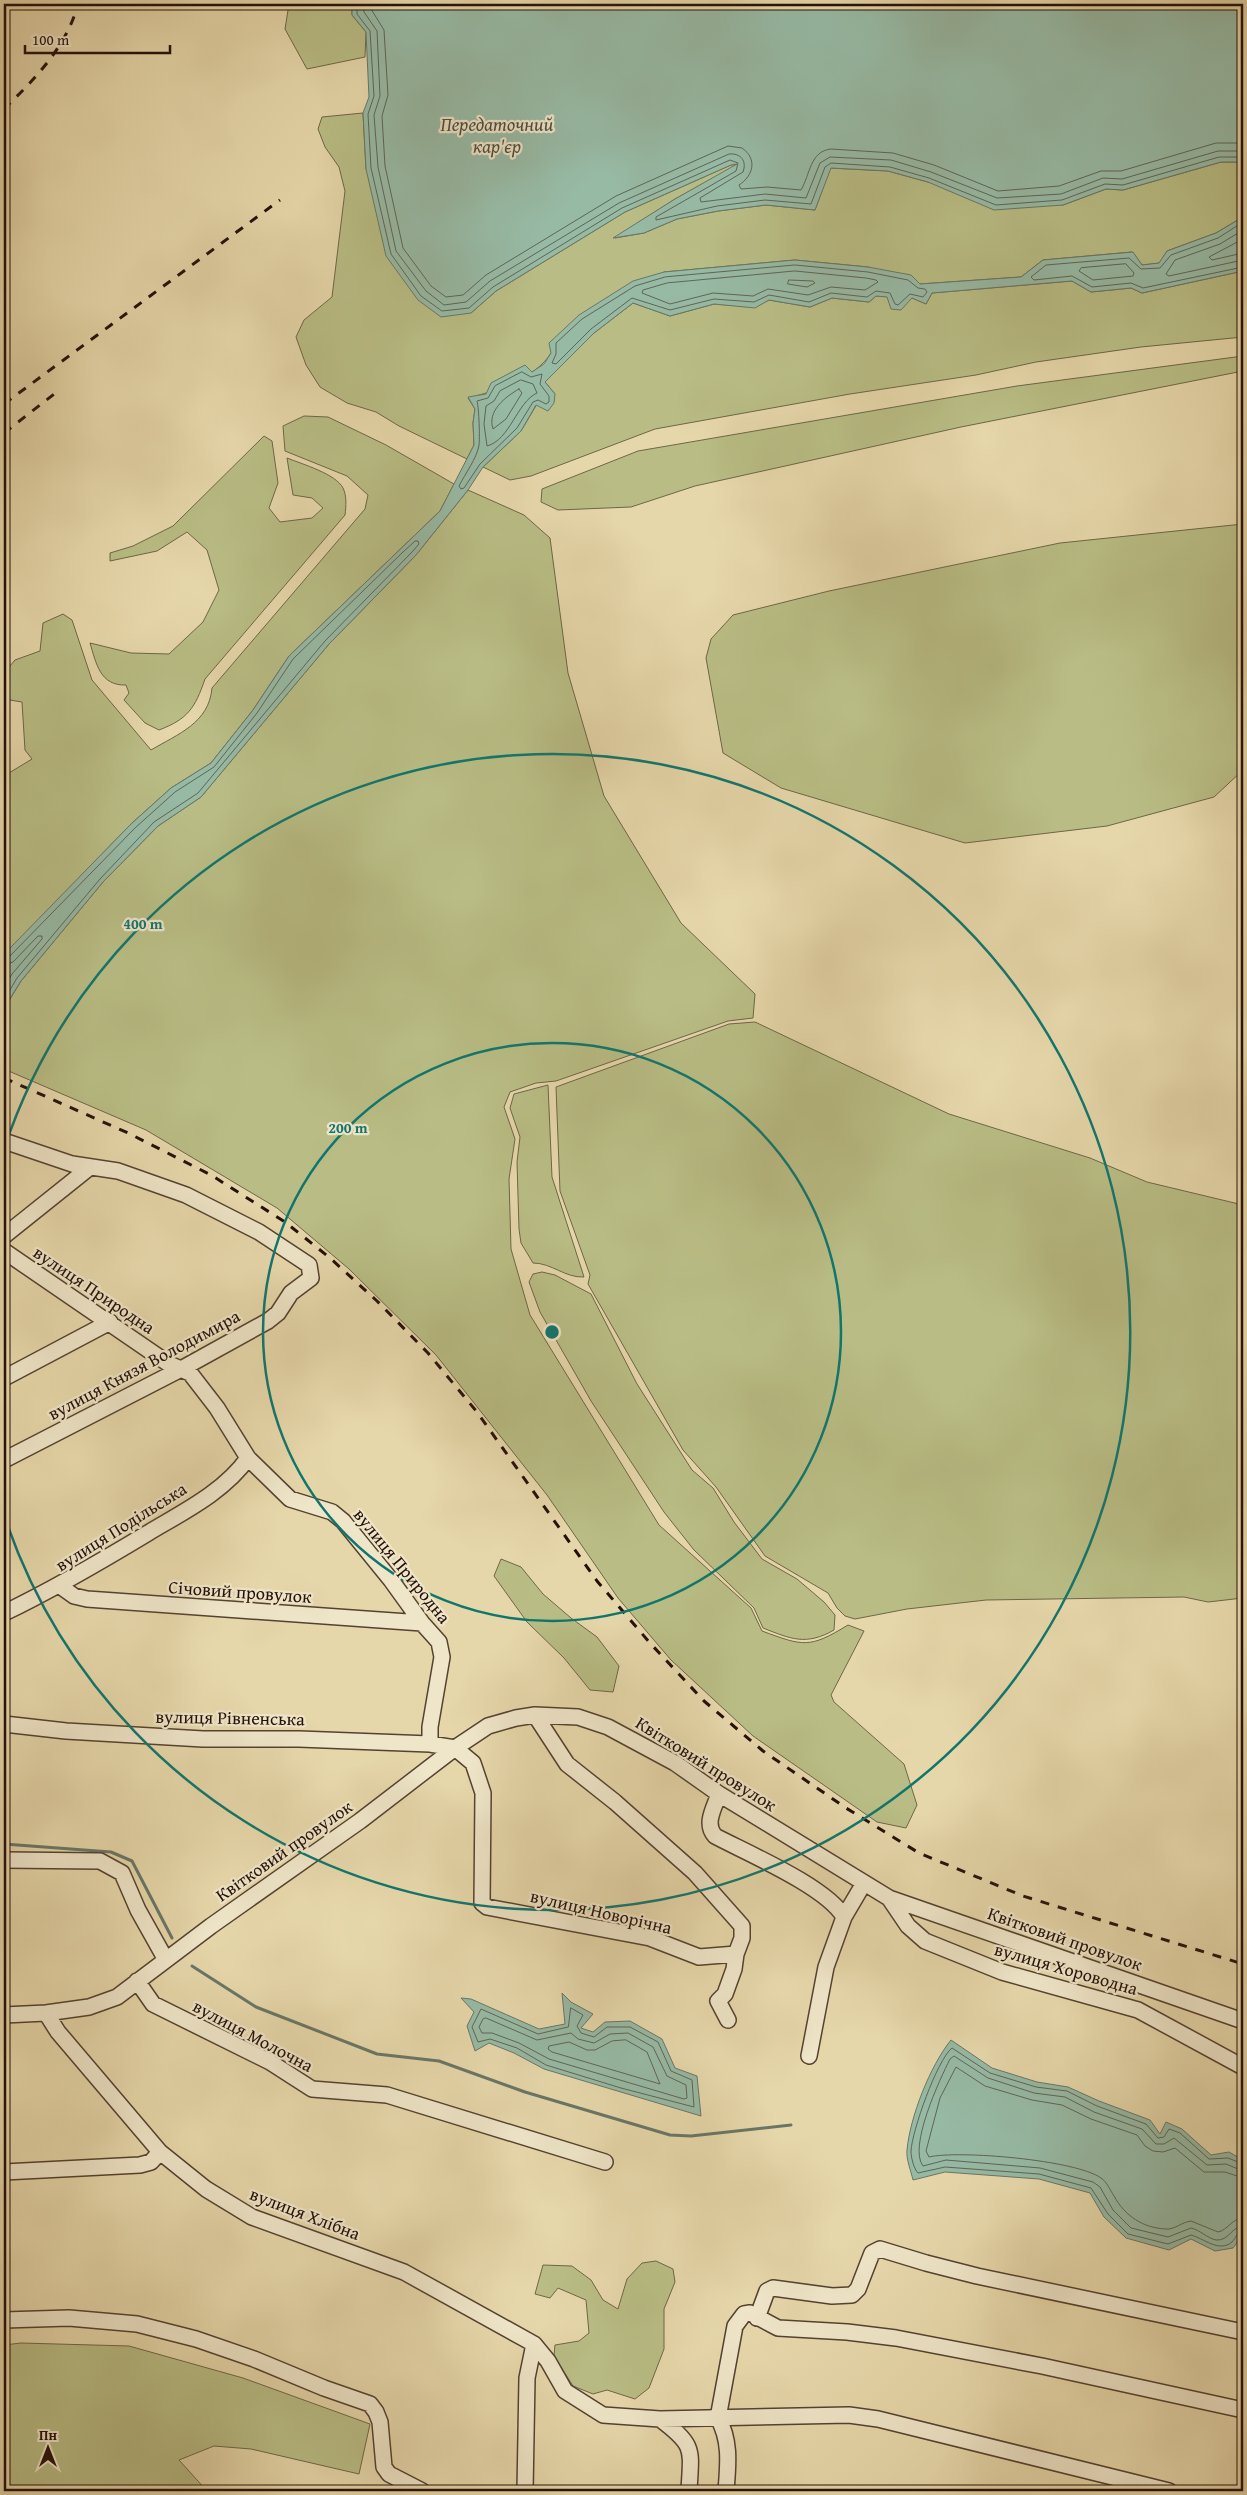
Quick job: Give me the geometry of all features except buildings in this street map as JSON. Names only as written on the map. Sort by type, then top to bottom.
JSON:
[{"type":"street","points":[[4,1141],[49,1158],[89,1168]]},
{"type":"street","points":[[4,1236],[89,1168]]},
{"type":"street","name":"вулиця Князя Володимира","points":[[4,1460],[183,1368],[268,1320],[278,1313],[291,1293],[311,1278],[309,1265],[275,1242],[179,1193],[118,1171],[89,1168]]},
{"type":"street","name":"вулиця Природна","points":[[4,1251],[169,1364],[183,1368],[197,1380],[248,1458],[290,1499],[332,1512],[343,1521],[422,1623],[439,1642],[442,1657],[430,1727],[430,1744]]},
{"type":"street","points":[[4,1378],[110,1322]]},
{"type":"street","name":"вулиця Подільська","points":[[4,1613],[60,1586],[184,1511],[224,1484],[239,1470],[248,1458]]},
{"type":"street","name":"Січовий провулок","points":[[60,1586],[74,1596],[87,1599],[422,1623]]},
{"type":"street","points":[[535,1715],[568,1764],[615,1802],[695,1873],[742,1926],[742,1938],[730,1981],[725,1994],[718,2001],[728,2020]]},
{"type":"street","name":"Квітковий провулок","points":[[137,1981],[360,1821],[455,1748],[488,1726],[535,1715],[578,1717],[608,1727],[675,1763],[719,1794],[889,1898],[1243,2020]]},
{"type":"street","name":"вулиця Рівненська","points":[[4,1724],[66,1731],[202,1739],[299,1739],[430,1744],[455,1748]]},
{"type":"street","name":"вулиця Новорічна","points":[[455,1748],[473,1762],[483,1793],[482,1903],[487,1907],[650,1938],[699,1957],[736,1954]]},
{"type":"street","points":[[719,1794],[710,1823],[710,1830],[715,1836],[805,1884],[831,1902],[844,1917]]},
{"type":"street","points":[[4,1860],[100,1861],[122,1873],[138,1910],[166,1960]]},
{"type":"street","points":[[809,2056],[826,1967],[844,1917],[864,1883]]},
{"type":"street","name":"вулиця Хороводна","points":[[889,1898],[908,1926],[925,1941],[1002,1972],[1138,2010],[1243,2067]]},
{"type":"street","points":[[4,2015],[46,2013],[103,2003],[117,1997],[137,1981]]},
{"type":"street","name":"вулиця Молочна","points":[[137,1981],[153,2004],[270,2062],[312,2089],[387,2095],[605,2162]]},
{"type":"street","points":[[4,2172],[140,2166],[151,2162],[160,2152],[58,2032],[46,2013]]},
{"type":"street","name":"вулиця Хлібна","points":[[160,2152],[206,2189],[252,2217],[404,2272],[534,2344],[548,2361],[564,2391],[603,2415],[660,2419],[849,2415],[878,2419],[1169,2491]]},
{"type":"street","points":[[757,2318],[768,2292],[773,2288],[832,2296],[852,2294],[858,2289],[872,2253],[880,2249],[977,2276],[1243,2332]]},
{"type":"street","points":[[726,2491],[729,2454],[724,2428],[718,2418],[735,2326],[744,2314],[750,2313],[778,2328],[847,2332],[896,2338],[1042,2366],[1243,2410]]},
{"type":"street","points":[[4,2320],[69,2318],[138,2324],[196,2339],[254,2359],[324,2388],[370,2404],[380,2422],[384,2467],[389,2474],[422,2491]]},
{"type":"street","points":[[525,2491],[527,2378],[534,2344]]},
{"type":"street","points":[[660,2419],[685,2441],[691,2452],[689,2491]]},
{"type":"green space","points":[[289,4],[352,4],[352,15],[366,32],[365,57],[307,69],[285,29]]},
{"type":"green space","points":[[363,113],[366,169],[471,313],[496,291],[625,212],[731,165],[739,164],[675,199],[615,238],[644,233],[677,219],[718,211],[766,205],[815,210],[830,168],[888,171],[928,182],[1063,205],[1106,189],[1123,190],[1221,162],[1243,162],[1243,217],[1216,233],[1167,251],[1160,263],[1142,265],[1132,252],[1043,260],[1021,277],[920,284],[868,267],[795,260],[664,272],[551,353],[536,370],[491,392],[468,398],[475,409],[473,423],[474,445],[467,459],[399,426],[376,412],[347,403],[320,387],[306,365],[296,337],[304,320],[332,297],[345,191],[339,167],[325,147],[318,129],[322,117]]},
{"type":"green space","points":[[1243,271],[1243,337],[1141,347],[1036,362],[976,375],[850,394],[655,429],[531,476],[510,480],[483,467],[521,431],[537,404],[555,394],[545,382],[594,333],[633,303],[670,316],[714,304],[755,307],[769,300],[810,307],[832,298],[869,302],[876,296],[912,298],[926,304],[932,293],[1072,281],[1091,292],[1131,288],[1142,293]]},
{"type":"green space","points":[[1243,356],[1243,371],[961,427],[695,486],[631,507],[558,510],[541,502],[542,489],[638,451],[1017,386]]},
{"type":"green space","points":[[304,416],[328,417],[386,445],[454,484],[440,511],[289,656],[253,710],[211,763],[171,788],[131,824],[4,956],[4,776],[32,759],[25,750],[22,702],[4,699],[4,673],[15,660],[40,651],[43,623],[63,614],[72,620],[92,680],[151,750],[190,726],[205,710],[210,700],[212,688],[365,509],[368,495],[347,476],[285,451],[283,426]]},
{"type":"green space","points":[[264,436],[272,441],[278,483],[269,508],[280,522],[312,518],[323,508],[312,498],[293,495],[287,458],[318,470],[339,483],[345,494],[345,515],[205,679],[198,698],[184,717],[159,730],[145,723],[124,700],[129,693],[126,685],[110,682],[100,672],[90,643],[131,653],[169,654],[203,622],[219,590],[207,550],[187,532],[157,551],[110,561],[110,553],[133,546],[173,526]]},
{"type":"green space","points":[[468,490],[524,515],[550,538],[568,673],[604,796],[681,923],[755,994],[753,1018],[728,1021],[556,1081],[536,1083],[510,1092],[504,1107],[515,1139],[509,1179],[511,1249],[530,1315],[659,1525],[751,1608],[762,1631],[787,1640],[806,1643],[824,1638],[848,1625],[864,1631],[831,1695],[834,1702],[904,1764],[917,1805],[906,1828],[877,1822],[753,1736],[671,1660],[618,1598],[547,1495],[436,1355],[349,1269],[277,1208],[146,1130],[4,1069],[4,1009],[21,981],[103,882],[158,826],[201,797],[329,644],[416,555]]},
{"type":"green space","points":[[1243,524],[1243,770],[1214,797],[1107,826],[965,843],[781,788],[723,753],[706,658],[711,639],[733,615],[829,591],[1060,543]]},
{"type":"green space","points":[[755,1022],[949,1114],[1090,1158],[1147,1182],[1243,1205],[1243,1598],[1208,1602],[1184,1597],[986,1600],[907,1609],[855,1619],[845,1616],[837,1608],[828,1593],[765,1556],[716,1487],[683,1450],[588,1284],[590,1275],[560,1191],[556,1087],[729,1024]]},
{"type":"green space","points":[[548,1085],[552,1177],[584,1277],[577,1277],[546,1265],[533,1263],[521,1243],[517,1162],[520,1137],[510,1108],[514,1094]]},
{"type":"green space","points":[[542,1272],[555,1275],[591,1294],[637,1384],[692,1470],[713,1488],[734,1522],[762,1559],[797,1579],[824,1602],[835,1615],[834,1630],[815,1638],[798,1639],[763,1628],[754,1608],[694,1550],[664,1512],[591,1401],[540,1312],[529,1282],[533,1274]]},
{"type":"green space","points":[[501,1559],[521,1567],[543,1594],[597,1637],[619,1666],[613,1692],[590,1690],[564,1658],[527,1622],[494,1576]]},
{"type":"green space","points":[[656,2261],[673,2269],[675,2282],[664,2309],[664,2349],[649,2388],[635,2399],[607,2390],[593,2394],[573,2386],[554,2356],[555,2345],[579,2341],[589,2333],[586,2300],[558,2288],[550,2298],[535,2294],[543,2265],[572,2266],[591,2280],[603,2300],[618,2309],[627,2279],[642,2263]]},
{"type":"green space","points":[[21,2343],[129,2346],[243,2378],[370,2424],[359,2474],[251,2449],[214,2446],[179,2460],[207,2491],[4,2491],[4,2345]]},
{"type":"water","name":"Передаточний кар'єр","points":[[352,4],[1243,4],[1243,162],[1221,162],[1123,190],[1106,189],[1063,205],[994,210],[928,182],[888,171],[831,168],[815,210],[766,205],[718,211],[677,219],[644,233],[613,238],[675,199],[737,164],[731,165],[625,212],[496,291],[471,313],[441,317],[418,300],[386,256],[366,169],[363,113],[369,97],[366,32],[352,15]]},
{"type":"water","points":[[1243,217],[1243,271],[1142,293],[1131,288],[1091,292],[1072,281],[932,293],[926,304],[912,298],[901,310],[891,309],[887,297],[876,296],[869,302],[832,298],[810,307],[769,300],[755,308],[714,304],[670,316],[633,303],[594,333],[545,382],[555,394],[554,403],[548,411],[536,405],[521,431],[483,467],[468,490],[416,555],[329,644],[201,797],[158,826],[103,882],[21,981],[4,1008],[4,956],[12,946],[131,824],[171,788],[211,763],[253,710],[289,656],[440,511],[474,445],[473,423],[475,409],[468,397],[486,394],[491,383],[525,365],[532,372],[544,364],[551,353],[549,343],[579,315],[633,281],[664,272],[795,260],[868,267],[911,275],[920,284],[1021,277],[1043,260],[1133,252],[1142,265],[1159,263],[1167,251],[1216,233]]},
{"type":"water","points":[[562,1993],[571,2002],[593,2014],[581,2028],[593,2032],[605,2022],[630,2021],[662,2039],[675,2068],[697,2076],[701,2116],[544,2069],[514,2053],[489,2043],[475,2051],[467,2026],[474,2012],[461,1998],[471,1999],[539,2029],[565,2024]]},
{"type":"water","points":[[951,2040],[992,2068],[1037,2082],[1068,2087],[1150,2120],[1160,2134],[1166,2122],[1182,2129],[1211,2155],[1229,2152],[1243,2160],[1243,2235],[1233,2248],[1215,2251],[1191,2239],[1169,2250],[1126,2238],[1104,2217],[1090,2193],[1039,2179],[945,2172],[913,2180],[907,2154],[912,2123],[922,2092],[943,2051]]},
{"type":"waterway","points":[[4,1844],[111,1852],[132,1861],[172,1938]]},
{"type":"waterway","points":[[192,1966],[256,2007],[377,2054],[439,2061],[525,2092],[670,2135],[691,2136],[791,2125]]},
{"type":"railway","points":[[4,109],[38,74],[58,48],[73,19],[78,4]]},
{"type":"railway","points":[[4,404],[280,200]]},
{"type":"railway","points":[[4,433],[58,391]]},
{"type":"railway","points":[[4,1078],[128,1133],[211,1175],[285,1222],[330,1258],[377,1301],[428,1353],[477,1412],[597,1581],[650,1643],[704,1701],[763,1751],[846,1808],[919,1853],[1023,1896],[1243,1964]]}]
